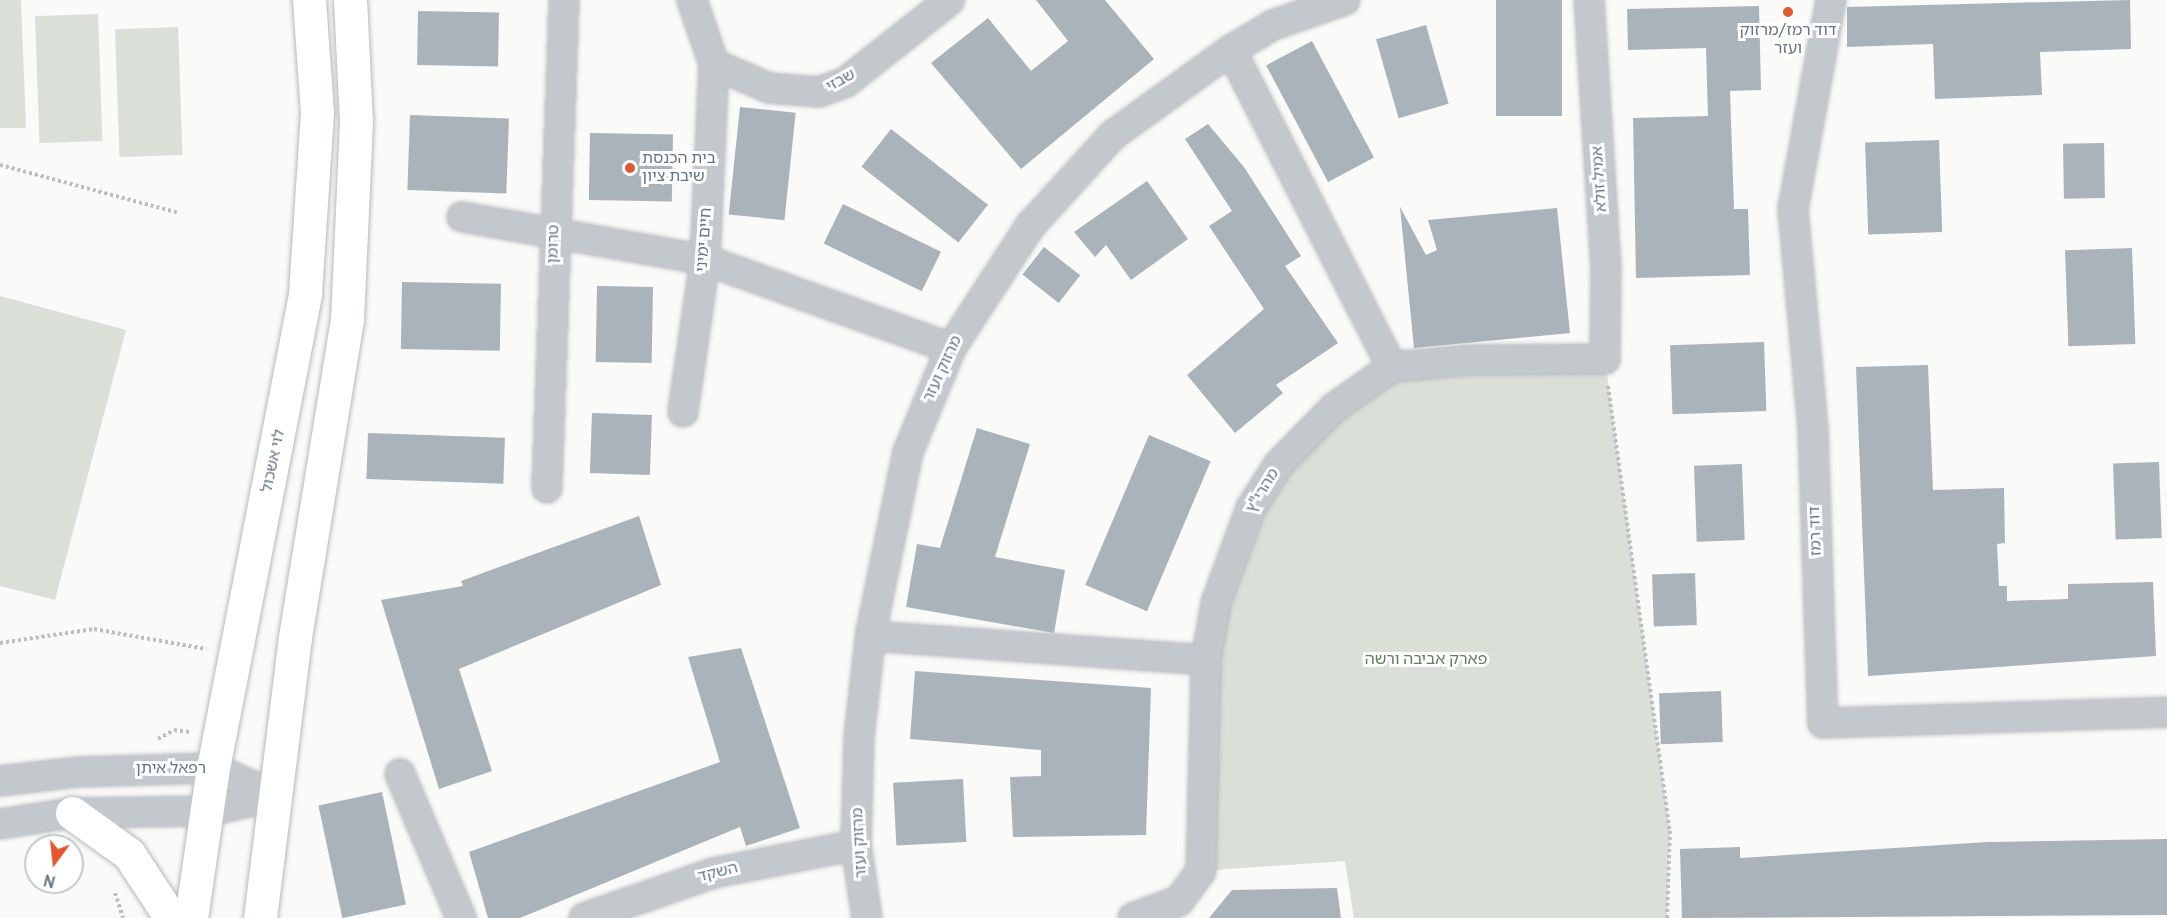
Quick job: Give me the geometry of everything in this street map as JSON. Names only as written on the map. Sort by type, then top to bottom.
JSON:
[{"type":"main road","name":"לוי אשכול","points":[[191,918],[213,768],[305,293],[317,112],[309,0]]},
{"type":"main road","points":[[260,918],[295,637],[347,320],[356,122],[350,0]]},
{"type":"main road","points":[[72,813],[129,854],[171,918]]},
{"type":"street","name":"טרומן","points":[[547,488],[564,0]]},
{"type":"street","name":"חיים ימיני","points":[[683,412],[705,260],[714,64],[692,0]]},
{"type":"street","name":"שבזי","points":[[714,64],[769,88],[819,93],[846,82],[950,0]]},
{"type":"street","name":"מרזוק ועזר","points":[[867,918],[856,845],[859,737],[870,636],[908,452],[951,348],[991,280],[1058,192],[1113,135],[1231,50],[1273,26],[1345,0]]},
{"type":"street","name":"אמיל זולא","points":[[1588,0],[1606,269],[1605,359]]},
{"type":"street","name":"דוד רמז","points":[[1831,0],[1793,209],[1813,429],[1823,723],[2167,712]]},
{"type":"street","points":[[1231,50],[1392,367],[1469,360],[1605,359]]},
{"type":"street","points":[[462,217],[705,260],[951,348]]},
{"type":"street","name":"מהרי\"ץ","points":[[1133,918],[1179,901],[1201,871],[1206,660],[1229,558],[1262,490],[1304,435],[1392,367]]},
{"type":"street","points":[[870,636],[1206,660]]},
{"type":"street","name":"רפאל איתן","points":[[0,781],[79,772],[213,768],[275,796]]},
{"type":"street","points":[[400,774],[461,918]]},
{"type":"street","points":[[0,824],[72,813],[208,811],[275,796]]},
{"type":"street","name":"השקד","points":[[584,918],[713,873],[856,845]]},
{"type":"path","points":[[0,165],[179,213]]},
{"type":"path","points":[[1605,359],[1670,831],[1667,918]]},
{"type":"path","points":[[0,643],[94,629],[235,655]]},
{"type":"green space","points":[[0,0],[21,0],[26,128],[0,128]]},
{"type":"green space","points":[[98,14],[102,141],[39,143],[35,16]]},
{"type":"green space","points":[[178,27],[182,155],[120,157],[115,29]]},
{"type":"green space","points":[[0,296],[126,330],[55,600],[0,586]]},
{"type":"green space","name":"פארק אביבה ורשה","points":[[1605,359],[1670,831],[1667,918],[1354,918],[1345,861],[1201,871],[1206,660],[1251,508],[1392,367]]},
{"type":"building","points":[[1036,0],[1105,0],[1154,59],[1021,169],[931,63],[988,18],[1031,71],[1068,41]]},
{"type":"building","points":[[1496,0],[1562,0],[1562,116],[1496,116]]},
{"type":"building","points":[[2130,0],[2131,49],[2040,52],[2042,95],[1935,99],[1933,44],[1847,47],[1847,7]]},
{"type":"building","points":[[1759,6],[1761,90],[1730,91],[1734,209],[1748,209],[1750,275],[1636,278],[1633,118],[1708,116],[1706,48],[1628,50],[1627,9]]},
{"type":"building","points":[[418,11],[499,12],[498,66],[417,65]]},
{"type":"building","points":[[1426,25],[1449,104],[1399,118],[1376,39]]},
{"type":"building","points":[[1312,41],[1374,158],[1328,182],[1266,65]]},
{"type":"building","points":[[740,107],[796,113],[784,220],[729,214]]},
{"type":"building","points":[[410,115],[509,118],[506,193],[407,190]]},
{"type":"building","points":[[1208,124],[1244,167],[1301,256],[1285,266],[1338,343],[1276,385],[1283,393],[1235,433],[1187,375],[1264,309],[1209,226],[1232,211],[1185,139]]},
{"type":"building","points":[[891,129],[988,205],[958,243],[861,167]]},
{"type":"building","name":"בית הכנסת שיבת ציון","points":[[590,133],[673,134],[672,201],[589,200]]},
{"type":"building","points":[[1939,140],[1942,232],[1868,235],[1865,143]]},
{"type":"building","points":[[2104,143],[2105,198],[2064,199],[2063,144]]},
{"type":"building","points":[[1147,181],[1188,239],[1131,280],[1106,245],[1095,257],[1074,232]]},
{"type":"building","points":[[843,204],[941,252],[922,291],[824,244]]},
{"type":"building","points":[[1400,207],[1426,255],[1437,250],[1428,220],[1557,208],[1570,333],[1414,348]]},
{"type":"building","points":[[1044,247],[1080,275],[1059,303],[1022,275]]},
{"type":"building","points":[[2132,248],[2135,344],[2068,346],[2065,250]]},
{"type":"building","points":[[402,282],[501,284],[500,351],[401,349]]},
{"type":"building","points":[[597,286],[653,287],[652,363],[596,362]]},
{"type":"building","points":[[1764,342],[1766,411],[1672,414],[1670,345]]},
{"type":"building","points":[[1928,365],[1933,490],[2004,488],[2005,543],[1997,544],[1999,586],[2007,586],[2007,601],[2068,599],[2068,584],[2153,582],[2156,656],[1868,676],[1856,367]]},
{"type":"building","points":[[592,413],[652,415],[650,475],[590,473]]},
{"type":"building","points":[[977,428],[1030,444],[995,557],[1065,570],[1054,633],[906,607],[917,544],[940,548]]},
{"type":"building","points":[[368,433],[505,438],[503,484],[366,479]]},
{"type":"building","points":[[1149,435],[1211,461],[1147,611],[1085,585]]},
{"type":"building","points":[[2159,462],[2162,538],[2116,540],[2113,464]]},
{"type":"building","points":[[1742,464],[1745,540],[1697,542],[1694,466]]},
{"type":"building","points":[[639,516],[661,585],[459,669],[492,771],[439,789],[381,600],[463,586],[461,581]]},
{"type":"building","points":[[1695,573],[1697,625],[1654,626],[1652,575]]},
{"type":"building","points":[[741,648],[800,828],[746,846],[740,827],[520,918],[488,918],[469,852],[720,762],[688,657]]},
{"type":"building","points":[[915,671],[1151,688],[1146,835],[1013,837],[1010,777],[1041,776],[1041,750],[910,739]]},
{"type":"building","points":[[1721,691],[1723,742],[1661,744],[1659,693]]},
{"type":"building","points":[[963,779],[966,842],[896,846],[893,783]]},
{"type":"building","points":[[382,792],[406,904],[342,918],[318,806]]},
{"type":"building","points":[[2167,839],[2167,915],[1682,918],[1680,849],[1740,847],[1740,858],[1988,842]]},
{"type":"building","points":[[1337,888],[1341,918],[1209,918],[1232,890]]},
{"type":"place","name":"דוד רמז/מרזוק ועזר","points":[[1788,12]]},
{"type":"place","name":"בית הכנסת שיבת ציון","points":[[630,168]]}]
